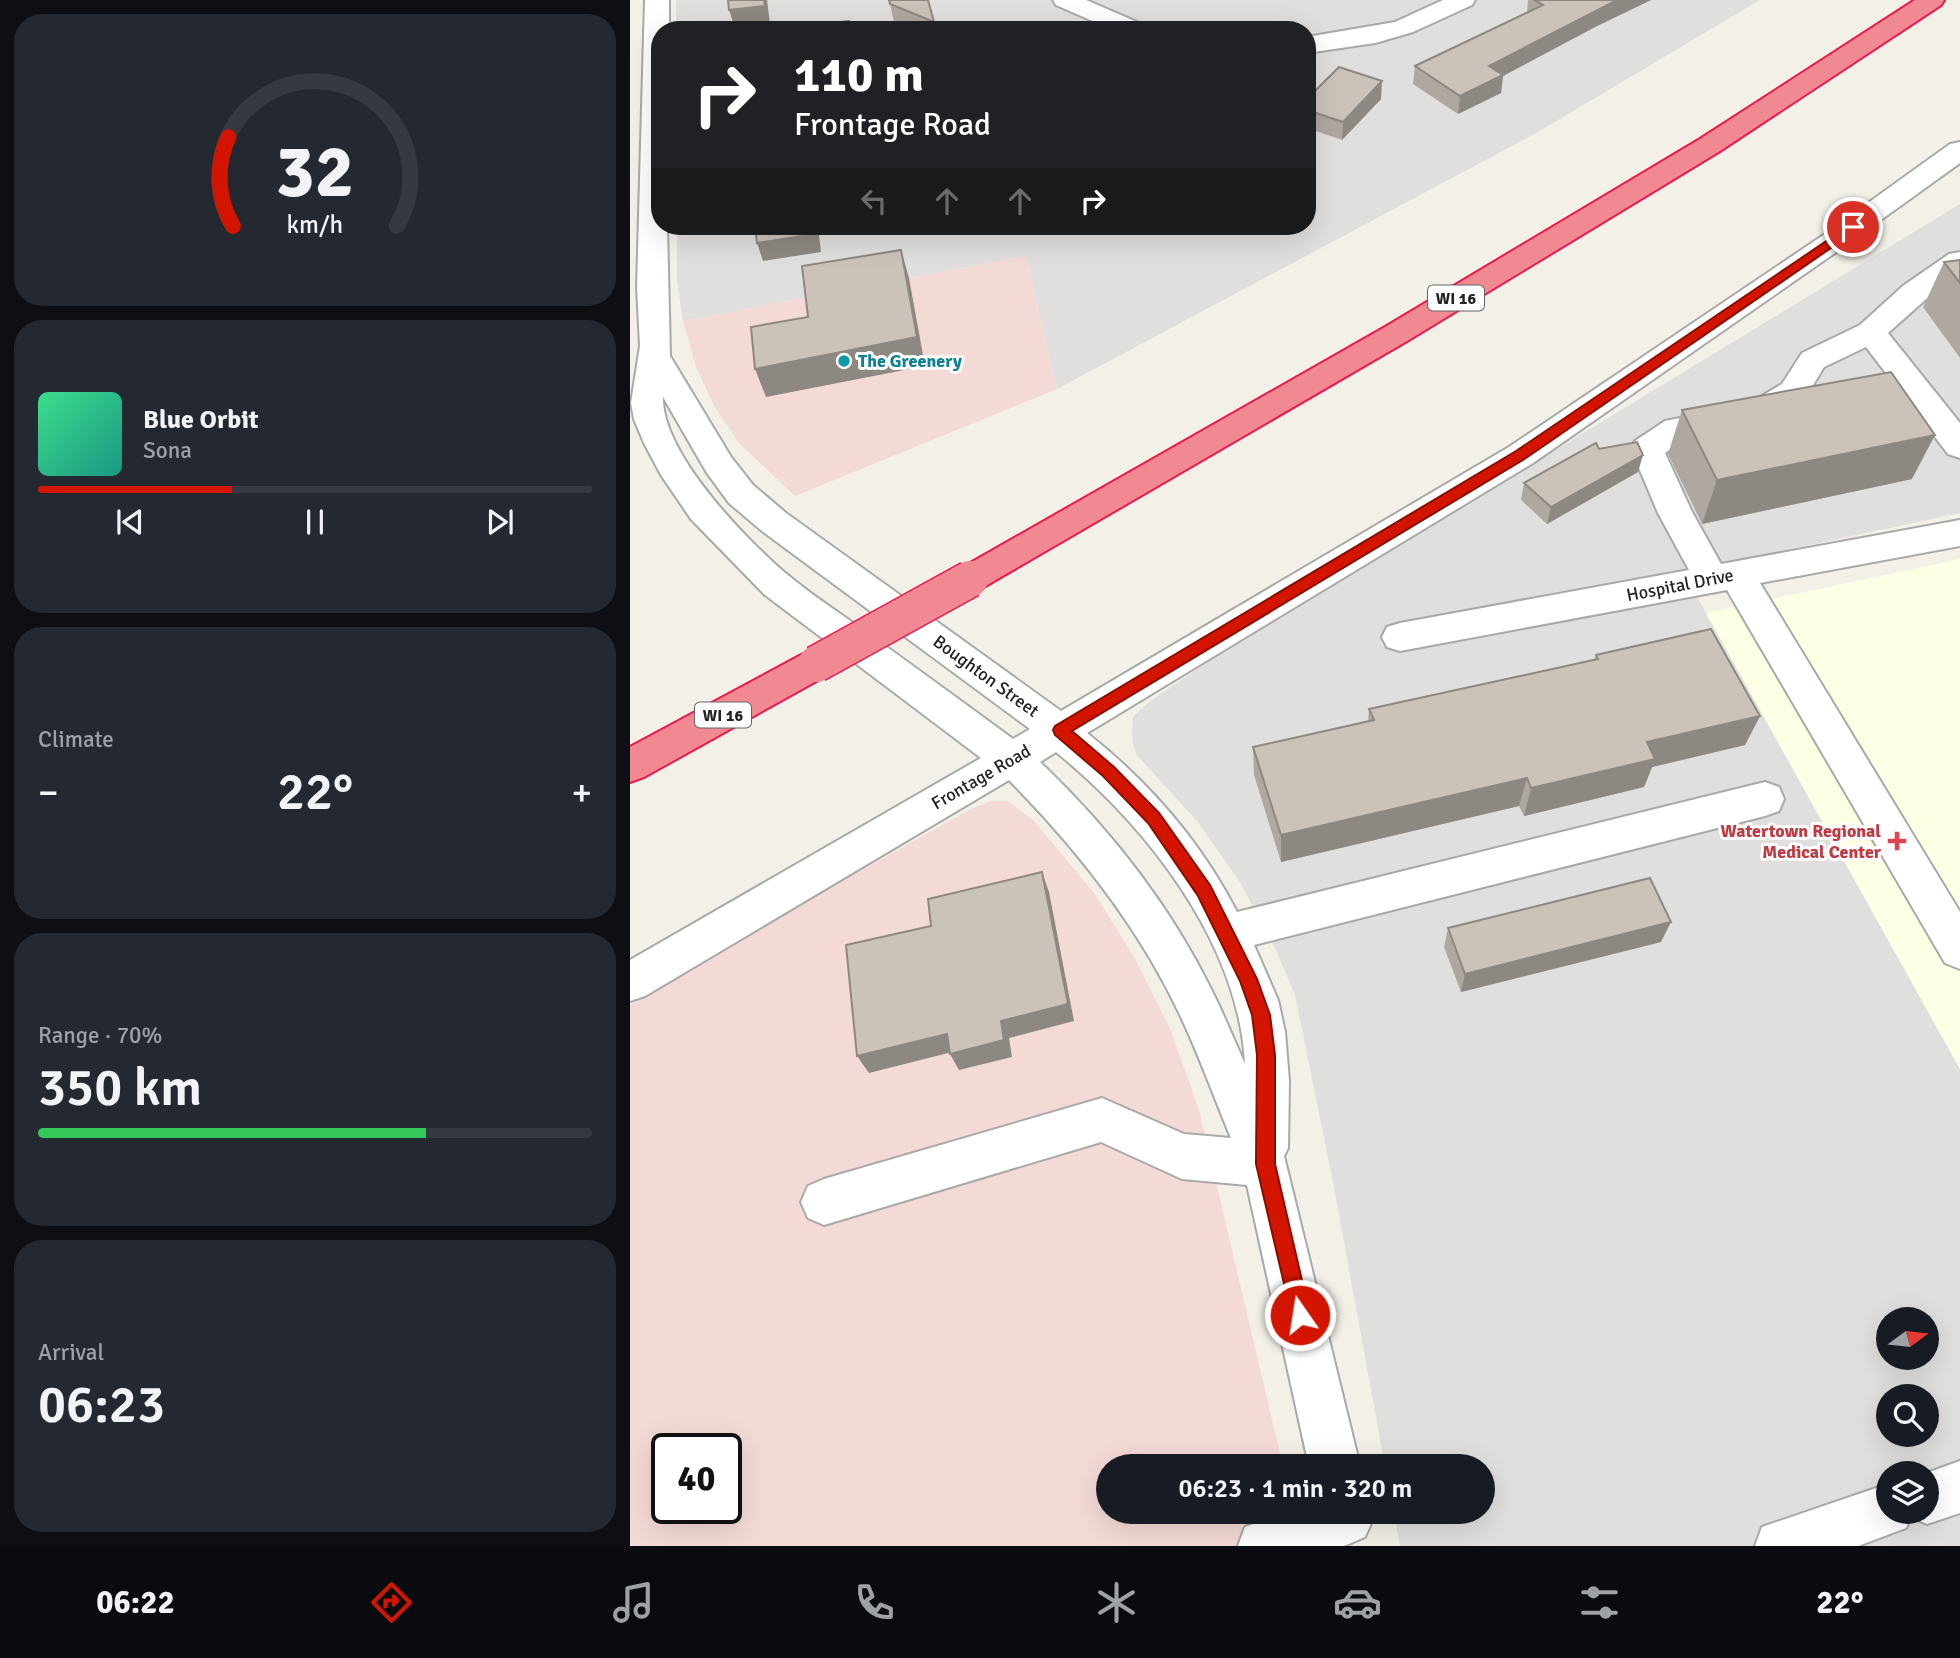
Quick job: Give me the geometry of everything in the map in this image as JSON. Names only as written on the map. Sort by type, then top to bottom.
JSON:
[{"type":"highway","name":"WI 16","points":[[630,766],[970,579],[1396,334],[1710,145],[1932,0]]},
{"type":"street","name":"Boughton Street","points":[[657,0],[657,21]]},
{"type":"street","points":[[1065,0],[1114,21]]},
{"type":"street","points":[[1316,43],[1404,27],[1462,0]]},
{"type":"street","name":"Frontage Road","points":[[630,982],[1012,759],[1521,454],[1832,242],[1960,150]]},
{"type":"street","name":"Boughton Street","points":[[652,235],[651,293],[655,356],[647,400],[648,416],[667,456],[698,505],[777,586],[1012,759],[1069,815],[1103,855],[1166,948],[1197,1004],[1265,1164],[1332,1454]]},
{"type":"street","points":[[1959,261],[1914,293],[1871,332],[1813,360],[1793,392],[1756,414],[1676,429],[1647,449],[1675,513],[1724,576],[1960,950]]},
{"type":"street","points":[[1871,332],[1960,446]]},
{"type":"street","name":"Boughton Street","points":[[655,356],[719,465],[741,494],[774,522],[1060,730],[1109,772],[1153,818],[1204,891],[1227,933],[1261,1015],[1266,1055],[1265,1164]]},
{"type":"street","name":"Hospital Drive","points":[[1400,637],[1960,533]]},
{"type":"street","points":[[1227,933],[1765,799]]},
{"type":"street","points":[[824,1202],[1101,1120],[1182,1156],[1265,1164]]},
{"type":"street","points":[[1939,1494],[1960,1487]]},
{"type":"street","points":[[1781,1546],[1876,1514]]},
{"type":"street","points":[[1264,1546],[1349,1526]]},
{"type":"shaded area","points":[[676,0],[1760,0],[1538,132],[1057,389],[1026,256],[683,321],[677,280],[677,235],[1316,235],[1316,21],[676,21]]},
{"type":"shaded area","points":[[1960,204],[1960,513],[1683,572],[1960,1069],[1960,1546],[1400,1546],[1396,1524],[1495,1524],[1495,1454],[1383,1454],[1333,1182],[1295,995],[1276,950],[1240,882],[1197,821],[1136,754],[1132,738],[1133,717],[1149,702],[1218,655]]},
{"type":"shaded area","points":[[1026,256],[1057,389],[795,496],[739,443],[713,404],[696,367],[683,321]]},
{"type":"shaded area","name":"Watertown Regional Medical Center","points":[[1960,559],[1960,1069],[1706,613]]},
{"type":"shaded area","points":[[991,801],[1008,801],[1034,821],[1094,893],[1134,957],[1171,1031],[1199,1110],[1280,1454],[1096,1454],[1096,1524],[1296,1524],[1301,1546],[630,1546],[630,1005],[969,810]]},
{"type":"building","points":[[728,0],[764,0],[765,6],[729,10]]},
{"type":"building","points":[[889,0],[928,0],[934,21],[932,21],[890,4]]},
{"type":"building","points":[[1534,0],[1617,0],[1489,66],[1503,75],[1460,96],[1415,66],[1543,5]]},
{"type":"building","points":[[1339,67],[1382,81],[1343,122],[1316,113],[1316,90]]},
{"type":"building","points":[[756,235],[809,235],[757,243]]},
{"type":"building","points":[[901,250],[917,337],[755,369],[751,327],[808,317],[802,266]]},
{"type":"building","points":[[1960,260],[1960,283],[1944,262]]},
{"type":"building","points":[[1891,372],[1935,435],[1717,480],[1682,410]]},
{"type":"building","points":[[1637,442],[1643,455],[1551,507],[1524,483],[1596,443],[1599,449]]},
{"type":"building","points":[[1711,629],[1760,716],[1647,742],[1655,759],[1531,788],[1527,778],[1281,835],[1253,747],[1374,720],[1369,709],[1598,659],[1596,655]]},
{"type":"building","points":[[1042,872],[1068,1004],[1001,1021],[1004,1040],[950,1054],[947,1034],[857,1056],[846,945],[931,926],[928,899]]},
{"type":"building","points":[[1650,878],[1671,922],[1465,974],[1448,928]]},
{"type":"place","name":"The Greenery","points":[[844,361]]},
{"type":"place","name":"Watertown Regional Medical Center","points":[[1897,841]]},
{"type":"route","points":[[1300,1315],[1265,1164],[1266,1055],[1261,1015],[1248,979],[1204,891],[1153,818],[1109,772],[1060,730],[1521,454],[1853,227]]}]
